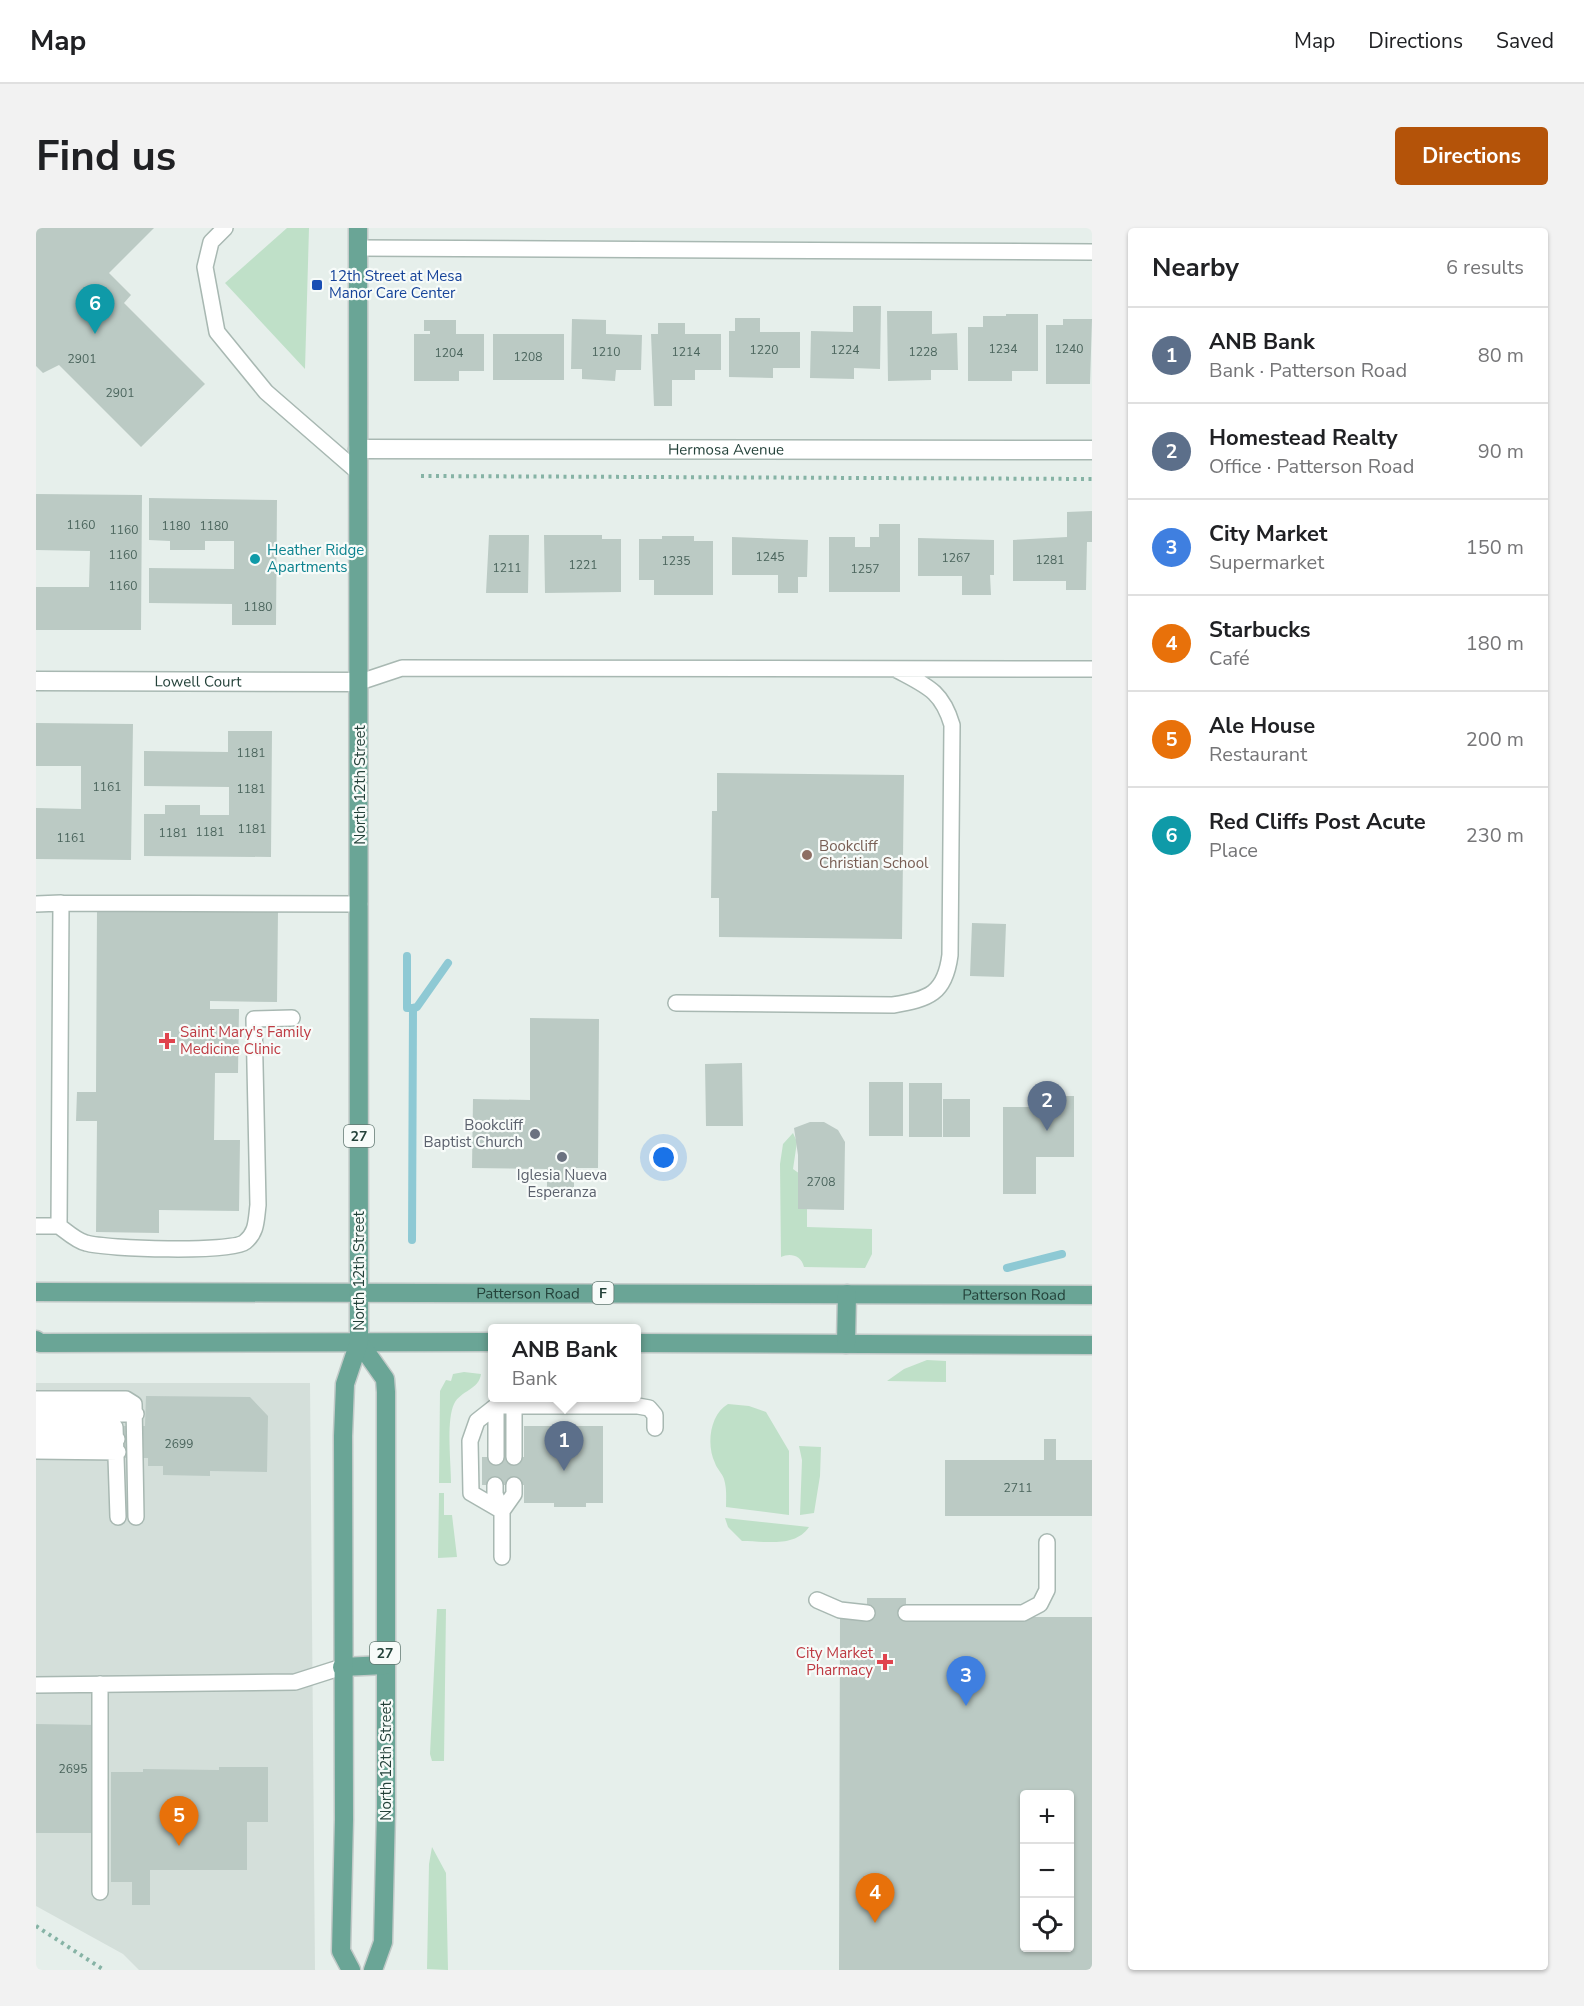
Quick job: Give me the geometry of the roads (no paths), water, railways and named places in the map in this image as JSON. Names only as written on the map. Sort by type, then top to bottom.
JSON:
[{"type":"main road","name":"North 12th Street","points":[[351,1970],[340,1951],[345,1384],[359,1342],[358,228]]},
{"type":"main road","name":"Patterson Road","points":[[36,1292],[1092,1295]]},
{"type":"main road","points":[[846,1344],[847,1294]]},
{"type":"main road","points":[[36,1340],[40,1343],[488,1342]]},
{"type":"main road","name":"North 12th Street","points":[[359,1342],[385,1379],[386,1810],[383,1942],[373,1970]]},
{"type":"main road","points":[[641,1343],[1092,1345]]},
{"type":"main road","points":[[342,1667],[385,1665]]},
{"type":"street","name":"Hermosa Avenue","points":[[358,449],[1092,450]]},
{"type":"street","name":"Lowell Court","points":[[36,681],[360,682]]},
{"type":"lane","points":[[225,228],[211,242],[205,267],[217,332],[266,392],[358,472]]},
{"type":"lane","points":[[358,248],[1092,252]]},
{"type":"lane","points":[[360,682],[402,668],[1092,669]]},
{"type":"lane","points":[[676,1003],[893,1005],[919,1001],[938,990],[947,975],[950,955],[952,725],[946,704],[931,689],[893,669]]},
{"type":"lane","points":[[59,1226],[61,903]]},
{"type":"lane","points":[[36,904],[360,904]]},
{"type":"lane","points":[[36,1226],[59,1226],[84,1243],[111,1248],[222,1248],[243,1245],[255,1232],[258,1205],[254,1019],[292,1018]]},
{"type":"lane","points":[[36,1399],[126,1399],[134,1404],[136,1414],[136,1517]]},
{"type":"lane","points":[[496,1406],[496,1457]]},
{"type":"lane","points":[[502,1511],[471,1493],[470,1441],[477,1421],[496,1406],[638,1406],[649,1408],[655,1414],[655,1428]]},
{"type":"lane","points":[[514,1406],[514,1457]]},
{"type":"lane","points":[[36,1413],[136,1414]]},
{"type":"lane","points":[[36,1426],[115,1427],[118,1517]]},
{"type":"lane","points":[[36,1439],[117,1445]]},
{"type":"lane","points":[[36,1451],[117,1445]]},
{"type":"lane","points":[[495,1485],[495,1494],[502,1511],[502,1557]]},
{"type":"lane","points":[[502,1511],[514,1494],[514,1485]]},
{"type":"lane","points":[[906,1613],[1023,1613],[1031,1609],[1040,1604],[1047,1590],[1047,1542]]},
{"type":"lane","points":[[817,1600],[840,1610],[867,1613]]},
{"type":"lane","points":[[36,1685],[296,1682],[342,1667]]},
{"type":"lane","points":[[100,1684],[100,1892]]},
{"type":"waterway","points":[[407,956],[407,1008],[413,1008]]},
{"type":"waterway","points":[[413,1008],[417,1007],[448,963]]},
{"type":"waterway","points":[[412,1240],[413,1008]]},
{"type":"waterway","points":[[1007,1268],[1062,1254]]},
{"type":"place","name":"12th Street at Mesa Manor Care Center","points":[[317,285]]},
{"type":"place","name":"Red Cliffs Post Acute","points":[[95,334]]},
{"type":"place","name":"Heather Ridge Apartments","points":[[255,559]]},
{"type":"place","name":"Bookcliff Christian School","points":[[807,855]]},
{"type":"place","name":"Saint Mary's Family Medicine Clinic","points":[[167,1041]]},
{"type":"place","name":"Homestead Realty","points":[[1047,1131]]},
{"type":"place","name":"Bookcliff Baptist Church","points":[[535,1134]]},
{"type":"place","name":"Iglesia Nueva Esperanza","points":[[562,1157]]},
{"type":"place","name":"ANB Bank","points":[[564,1471]]},
{"type":"place","name":"City Market Pharmacy","points":[[885,1662]]},
{"type":"place","name":"City Market","points":[[966,1706]]},
{"type":"place","name":"Ale House","points":[[179,1846]]},
{"type":"place","name":"Starbucks","points":[[875,1923]]}]
